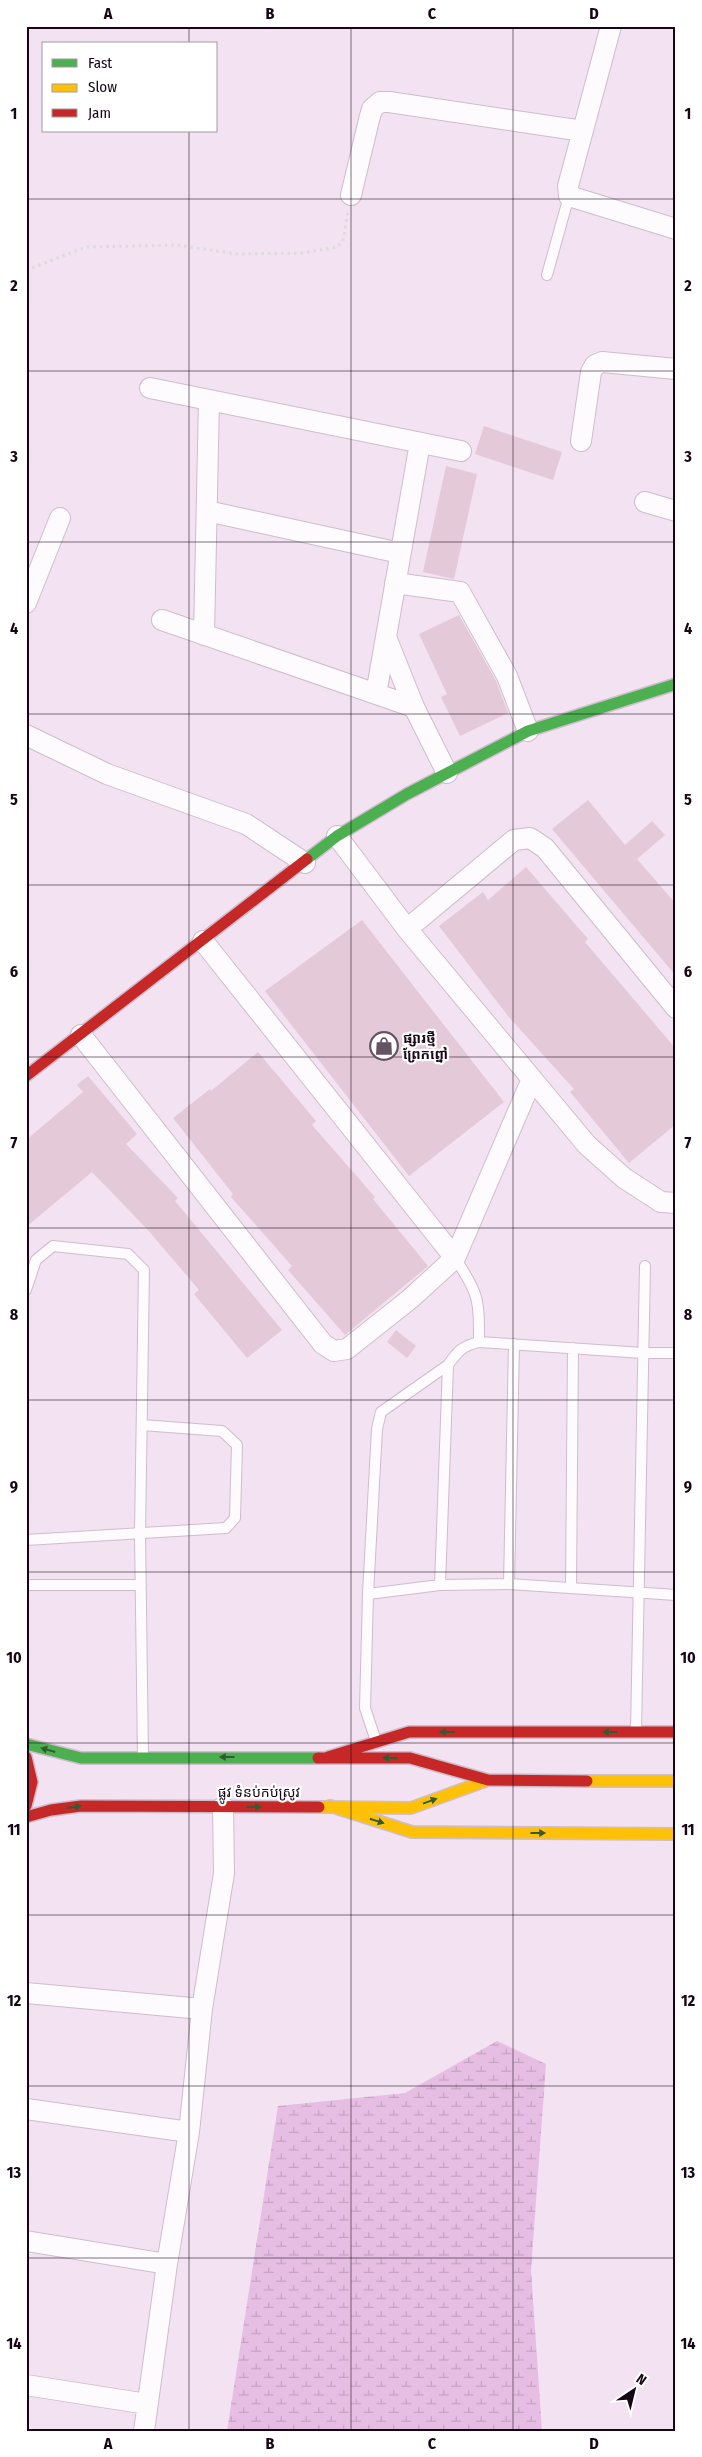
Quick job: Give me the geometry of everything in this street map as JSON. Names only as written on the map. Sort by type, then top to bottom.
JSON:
[{"type":"main road","points":[[26,1076],[337,836],[407,794],[528,731],[676,684]]},
{"type":"main road","points":[[328,1757],[409,1732],[676,1732]]},
{"type":"main road","name":"ផ្លូវ ទំនប់កប់ស្រូវ","points":[[26,1744],[81,1758],[410,1758],[488,1780],[676,1781]]},
{"type":"main road","points":[[26,1757],[32,1771],[33,1784],[26,1806]]},
{"type":"main road","name":"ផ្លូវ ទំនប់កប់ស្រូវ","points":[[26,1817],[51,1810],[82,1806],[330,1806],[411,1808],[488,1780]]},
{"type":"main road","points":[[330,1806],[412,1832],[676,1834]]},
{"type":"street","points":[[611,26],[568,186],[569,196],[676,229]]},
{"type":"street","points":[[350,195],[372,110],[380,102],[583,131]]},
{"type":"street","points":[[581,441],[591,372],[595,365],[602,362],[676,369]]},
{"type":"street","points":[[150,388],[461,451]]},
{"type":"street","points":[[204,635],[209,400]]},
{"type":"street","points":[[376,694],[420,443]]},
{"type":"street","points":[[645,502],[676,511]]},
{"type":"street","points":[[207,511],[400,553]]},
{"type":"street","points":[[26,603],[60,518]]},
{"type":"street","points":[[395,583],[460,592],[507,676],[528,731]]},
{"type":"street","points":[[162,620],[414,707]]},
{"type":"street","points":[[386,637],[414,707],[447,773]]},
{"type":"street","points":[[26,735],[107,774],[246,824],[305,862]]},
{"type":"street","points":[[337,836],[407,929],[587,1145],[624,1178],[661,1202],[676,1203]]},
{"type":"street","points":[[407,929],[514,840],[530,838],[545,848],[676,1008]]},
{"type":"street","points":[[203,941],[455,1258]]},
{"type":"street","points":[[81,1035],[323,1344],[334,1351],[347,1349],[410,1299],[455,1258],[532,1079]]},
{"type":"street","points":[[144,2431],[167,2264],[189,2132],[202,2008],[224,1873],[223,1807]]},
{"type":"street","points":[[26,1993],[202,2008]]},
{"type":"street","points":[[26,2109],[189,2132]]},
{"type":"street","points":[[26,2241],[167,2264]]},
{"type":"street","points":[[26,2385],[147,2404]]},
{"type":"lane","points":[[547,275],[569,196]]},
{"type":"lane","points":[[26,1290],[36,1260],[53,1246],[128,1254],[144,1270],[140,1534],[143,1758]]},
{"type":"lane","points":[[455,1258],[474,1287],[479,1305],[479,1342]]},
{"type":"lane","points":[[636,1732],[645,1266]]},
{"type":"lane","points":[[376,1742],[365,1708],[368,1594],[377,1429],[381,1412],[448,1365],[466,1345],[479,1342],[643,1352],[676,1352]]},
{"type":"lane","points":[[509,1584],[514,1344]]},
{"type":"lane","points":[[571,1587],[573,1348]]},
{"type":"lane","points":[[440,1585],[448,1365]]},
{"type":"lane","points":[[26,1540],[226,1528],[235,1518],[237,1445],[222,1431],[142,1425]]},
{"type":"lane","points":[[26,1585],[141,1584]]},
{"type":"lane","points":[[368,1594],[440,1585],[509,1584],[676,1595]]},
{"type":"path","points":[[26,270],[86,247],[177,245],[246,254],[303,253],[337,246],[344,241],[350,195]]},
{"type":"green space","points":[[497,2041],[546,2064],[531,2270],[542,2431],[227,2431],[278,2106],[405,2093]]},
{"type":"building","points":[[484,426],[562,452],[553,480],[475,454]]},
{"type":"building","points":[[446,466],[477,474],[454,579],[423,572]]},
{"type":"building","points":[[459,615],[496,681],[508,713],[460,736],[441,697],[447,694],[419,634]]},
{"type":"building","points":[[588,800],[625,845],[652,821],[665,835],[637,859],[676,904],[676,976],[552,829]]},
{"type":"building","points":[[526,867],[588,939],[585,942],[676,1049],[676,1124],[629,1163],[570,1092],[574,1089],[508,1016],[439,926],[483,892],[488,900]]},
{"type":"building","name":"ផ្សារថ្មី ព្រែកព្នៅ","points":[[362,920],[504,1102],[409,1176],[265,991]]},
{"type":"building","points":[[258,1052],[316,1121],[312,1125],[375,1197],[373,1199],[428,1266],[345,1335],[288,1270],[292,1266],[231,1197],[233,1194],[173,1118],[210,1089],[211,1091]]},
{"type":"building","points":[[88,1076],[137,1134],[126,1144],[178,1198],[175,1201],[282,1330],[247,1358],[194,1294],[199,1290],[148,1230],[92,1172],[26,1227],[26,1140],[83,1092],[77,1085]]},
{"type":"building","points":[[396,1330],[416,1346],[407,1358],[387,1342]]},
{"type":"traffic: fast","points":[[307,859],[337,836],[407,794],[528,731],[676,684]]},
{"type":"traffic: fast","points":[[26,1744],[81,1758],[318,1758]]},
{"type":"traffic: slow","points":[[319,1807],[411,1808],[488,1780]]},
{"type":"traffic: slow","points":[[587,1781],[676,1781]]},
{"type":"traffic: slow","points":[[330,1806],[412,1832],[676,1834]]},
{"type":"traffic: jam","points":[[26,1076],[307,859]]},
{"type":"traffic: jam","points":[[328,1757],[409,1732],[676,1732]]},
{"type":"traffic: jam","points":[[26,1757],[32,1782],[26,1806]]},
{"type":"traffic: jam","points":[[318,1758],[410,1758],[488,1780],[587,1781]]},
{"type":"traffic: jam","points":[[26,1817],[51,1810],[81,1806],[319,1807]]},
{"type":"place","name":"ផ្សារថ្មី ព្រែកព្នៅ","points":[[384,1046]]}]
